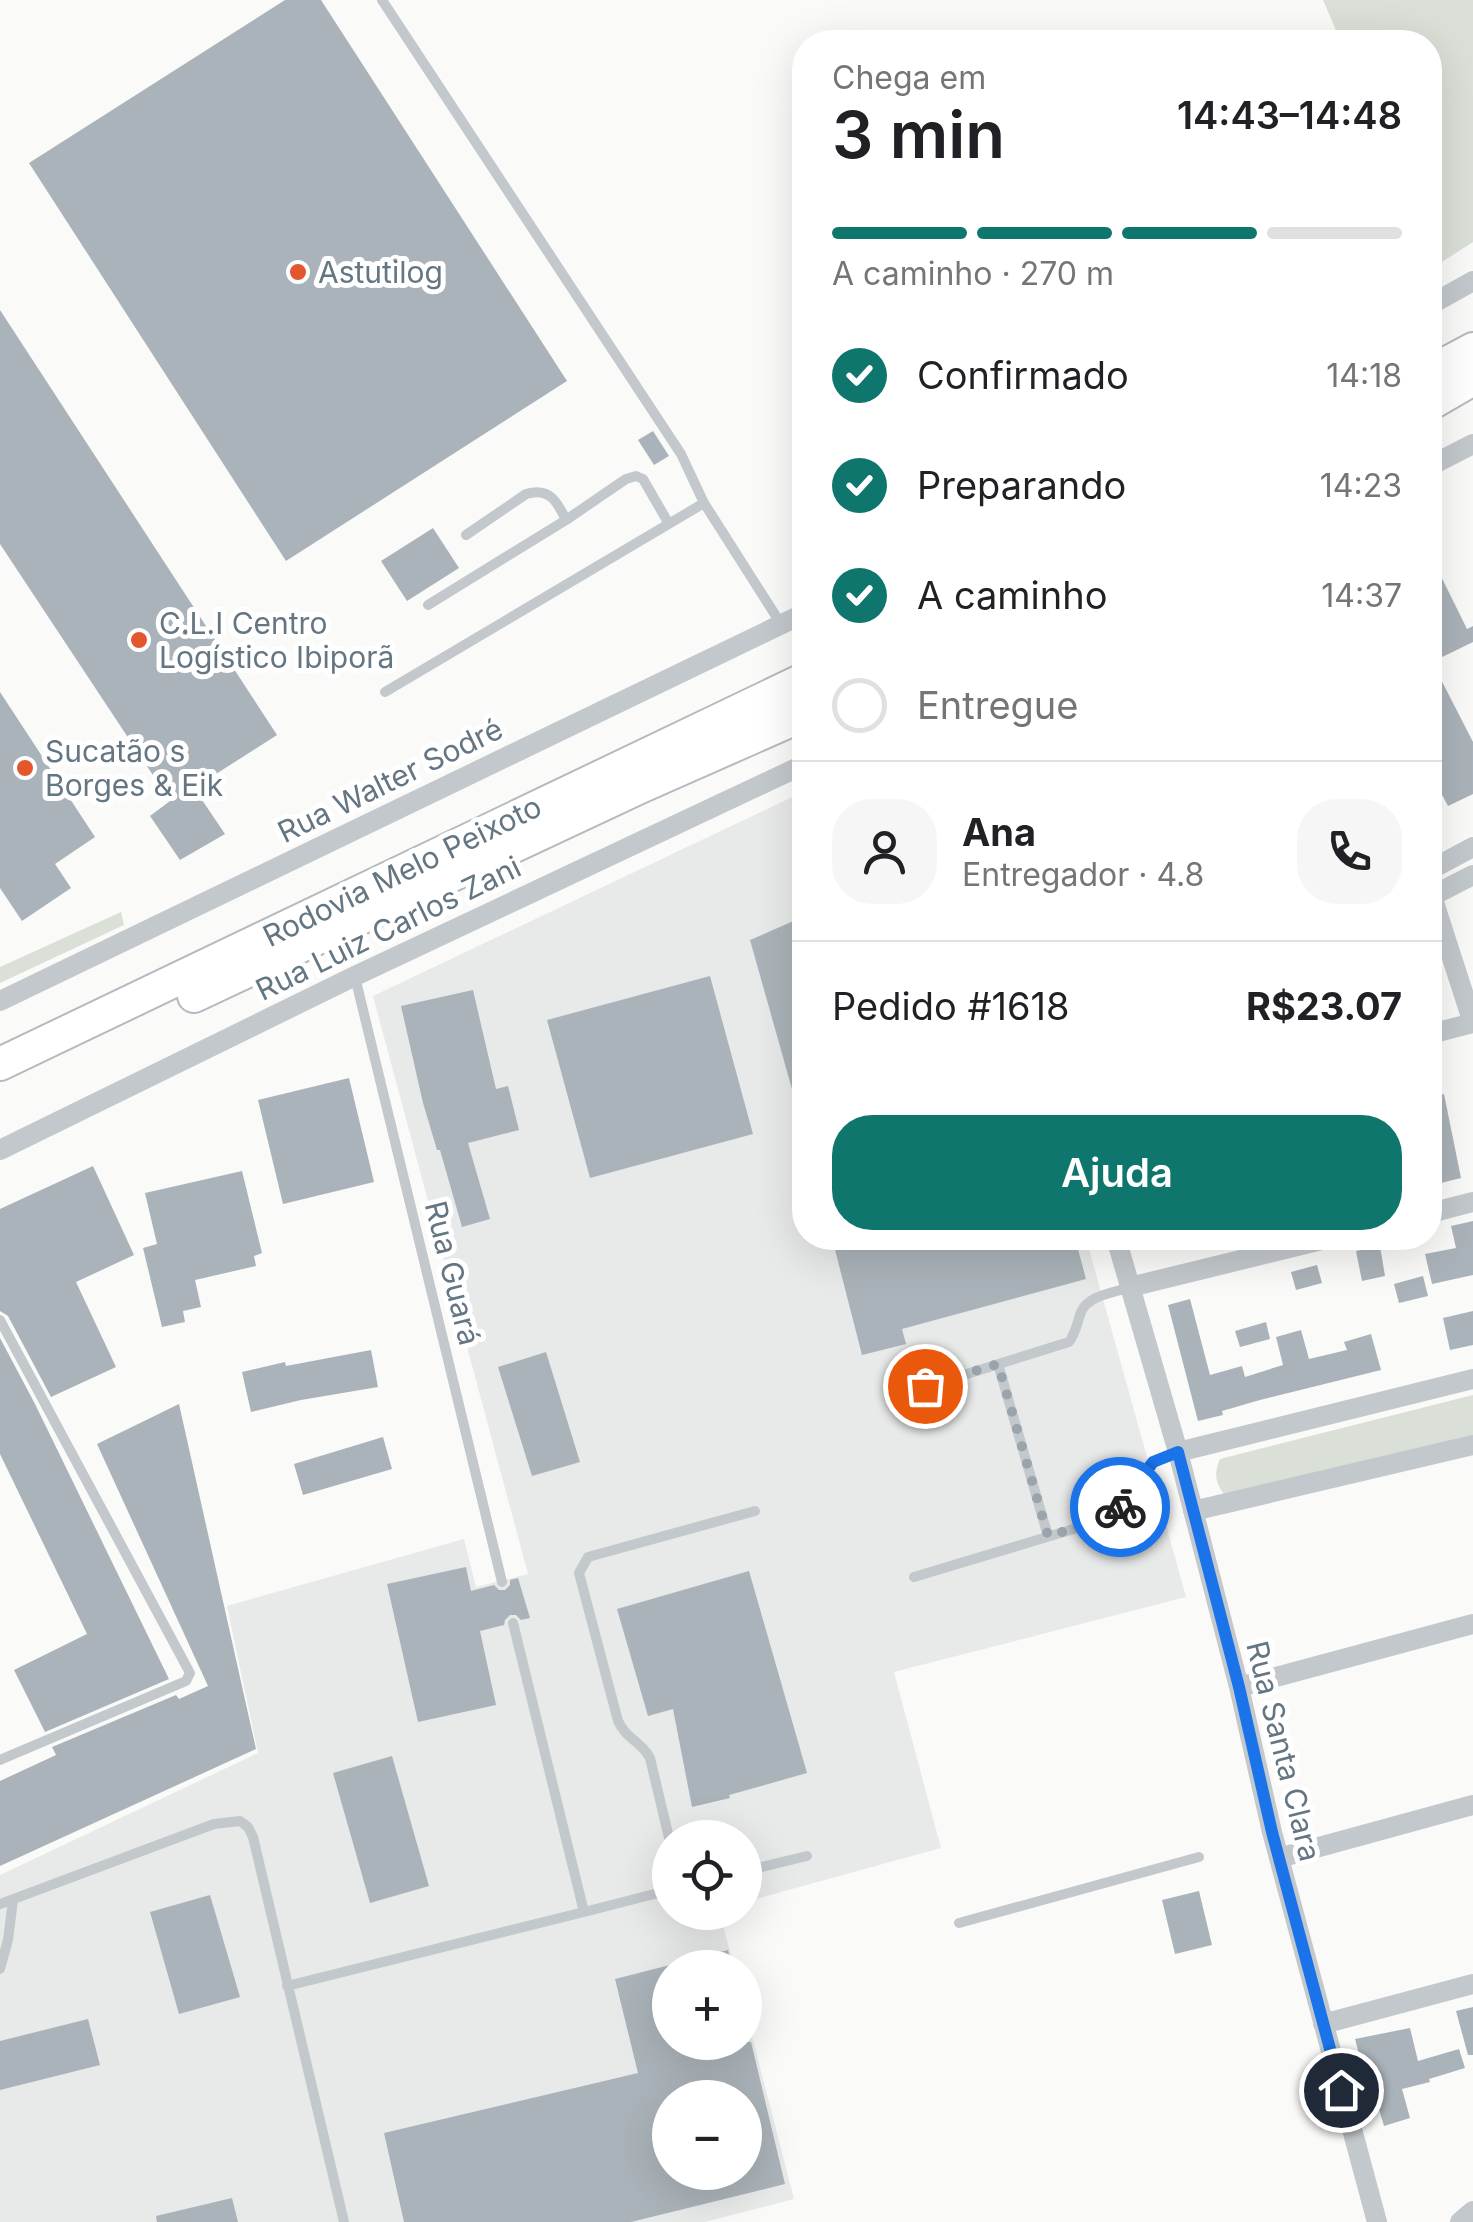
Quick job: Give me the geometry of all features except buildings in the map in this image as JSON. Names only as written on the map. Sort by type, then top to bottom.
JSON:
[{"type":"main road","points":[[1442,365],[1473,348]]},
{"type":"main road","points":[[1442,397],[1473,379]]},
{"type":"main road","name":"Rodovia Melo Peixoto","points":[[0,1064],[792,685]]},
{"type":"main road","name":"Rodovia Melo Peixoto","points":[[0,1088],[640,787],[792,720]]},
{"type":"street","points":[[1442,298],[1473,281]]},
{"type":"street","points":[[1442,460],[1473,444]]},
{"type":"street","name":"Rua Walter Sodré","points":[[0,1001],[792,618]]},
{"type":"street","name":"Rua Luiz Carlos Zani","points":[[0,1150],[355,976],[792,770]]},
{"type":"street","points":[[1442,864],[1473,847]]},
{"type":"street","points":[[1442,889],[1473,875]]},
{"type":"street","points":[[1442,928],[1473,1023],[1442,1031]]},
{"type":"street","points":[[1442,1209],[1473,1202]]},
{"type":"street","name":"Rua Santa Clara","points":[[1119,1250],[1178,1452],[1279,1858],[1376,2222]]},
{"type":"street","points":[[1130,1288],[1282,1250]]},
{"type":"street","points":[[1178,1452],[1473,1380]]},
{"type":"street","points":[[1193,1511],[1473,1445]]},
{"type":"street","points":[[1239,1687],[1473,1624]]},
{"type":"street","points":[[1279,1858],[1473,1805]]},
{"type":"street","points":[[1323,2024],[1473,1984]]},
{"type":"street","points":[[1460,2222],[1473,2211]]},
{"type":"lane","points":[[382,0],[682,454],[704,503],[781,624]]},
{"type":"lane","points":[[428,606],[626,478],[643,479],[668,524]]},
{"type":"lane","points":[[466,535],[535,491],[548,493],[557,501],[566,520]]},
{"type":"lane","points":[[384,692],[704,503]]},
{"type":"lane","name":"Rua Guará","points":[[355,976],[502,1582]]},
{"type":"lane","points":[[925,1386],[1069,1342],[1088,1301],[1130,1288]]},
{"type":"lane","points":[[0,1320],[190,1673],[186,1681],[0,1760]]},
{"type":"lane","points":[[998,1364],[1048,1536]]},
{"type":"lane","points":[[914,1577],[1107,1519],[1153,1462],[1178,1452]]},
{"type":"lane","points":[[665,1820],[650,1758],[645,1748],[624,1733],[618,1721],[579,1573],[588,1557],[755,1510]]},
{"type":"lane","points":[[513,1622],[584,1912]]},
{"type":"lane","points":[[0,1904],[214,1824],[240,1821],[248,1827],[344,2222]]},
{"type":"lane","points":[[762,1868],[807,1856]]},
{"type":"lane","points":[[959,1923],[1199,1857]]},
{"type":"lane","points":[[287,1986],[652,1895]]},
{"type":"lane","points":[[0,1969],[13,1900]]},
{"type":"shaded area","points":[[1323,0],[1473,0],[1473,242],[1442,262],[1442,30],[1336,30]]},
{"type":"shaded area","points":[[792,797],[792,1250],[1089,1250],[1186,1597],[894,1672],[941,1848],[762,1897],[762,1820],[652,1820],[652,1930],[724,1930],[730,1950],[652,1950],[652,2060],[758,2060],[794,2199],[705,2222],[0,2222],[0,1875],[258,1753],[227,1606],[464,1539],[476,1587],[528,1574],[373,996]]},
{"type":"shaded area","points":[[121,912],[124,925],[0,983],[0,967]]},
{"type":"shaded area","points":[[1473,1395],[1473,1438],[1224,1494],[1217,1482],[1220,1459]]},
{"type":"way so far","points":[[925,1386],[998,1364],[1048,1536],[1107,1519],[1120,1507]]},
{"type":"place","name":"Astutilog","points":[[298,272]]},
{"type":"place","name":"C.L.I Centro Logístico Ibiporã","points":[[139,640]]},
{"type":"place","name":"Sucatão s Borges & Eik","points":[[25,768]]},
{"type":"route","points":[[1120,1507],[1153,1462],[1178,1452],[1341,2090]]}]
